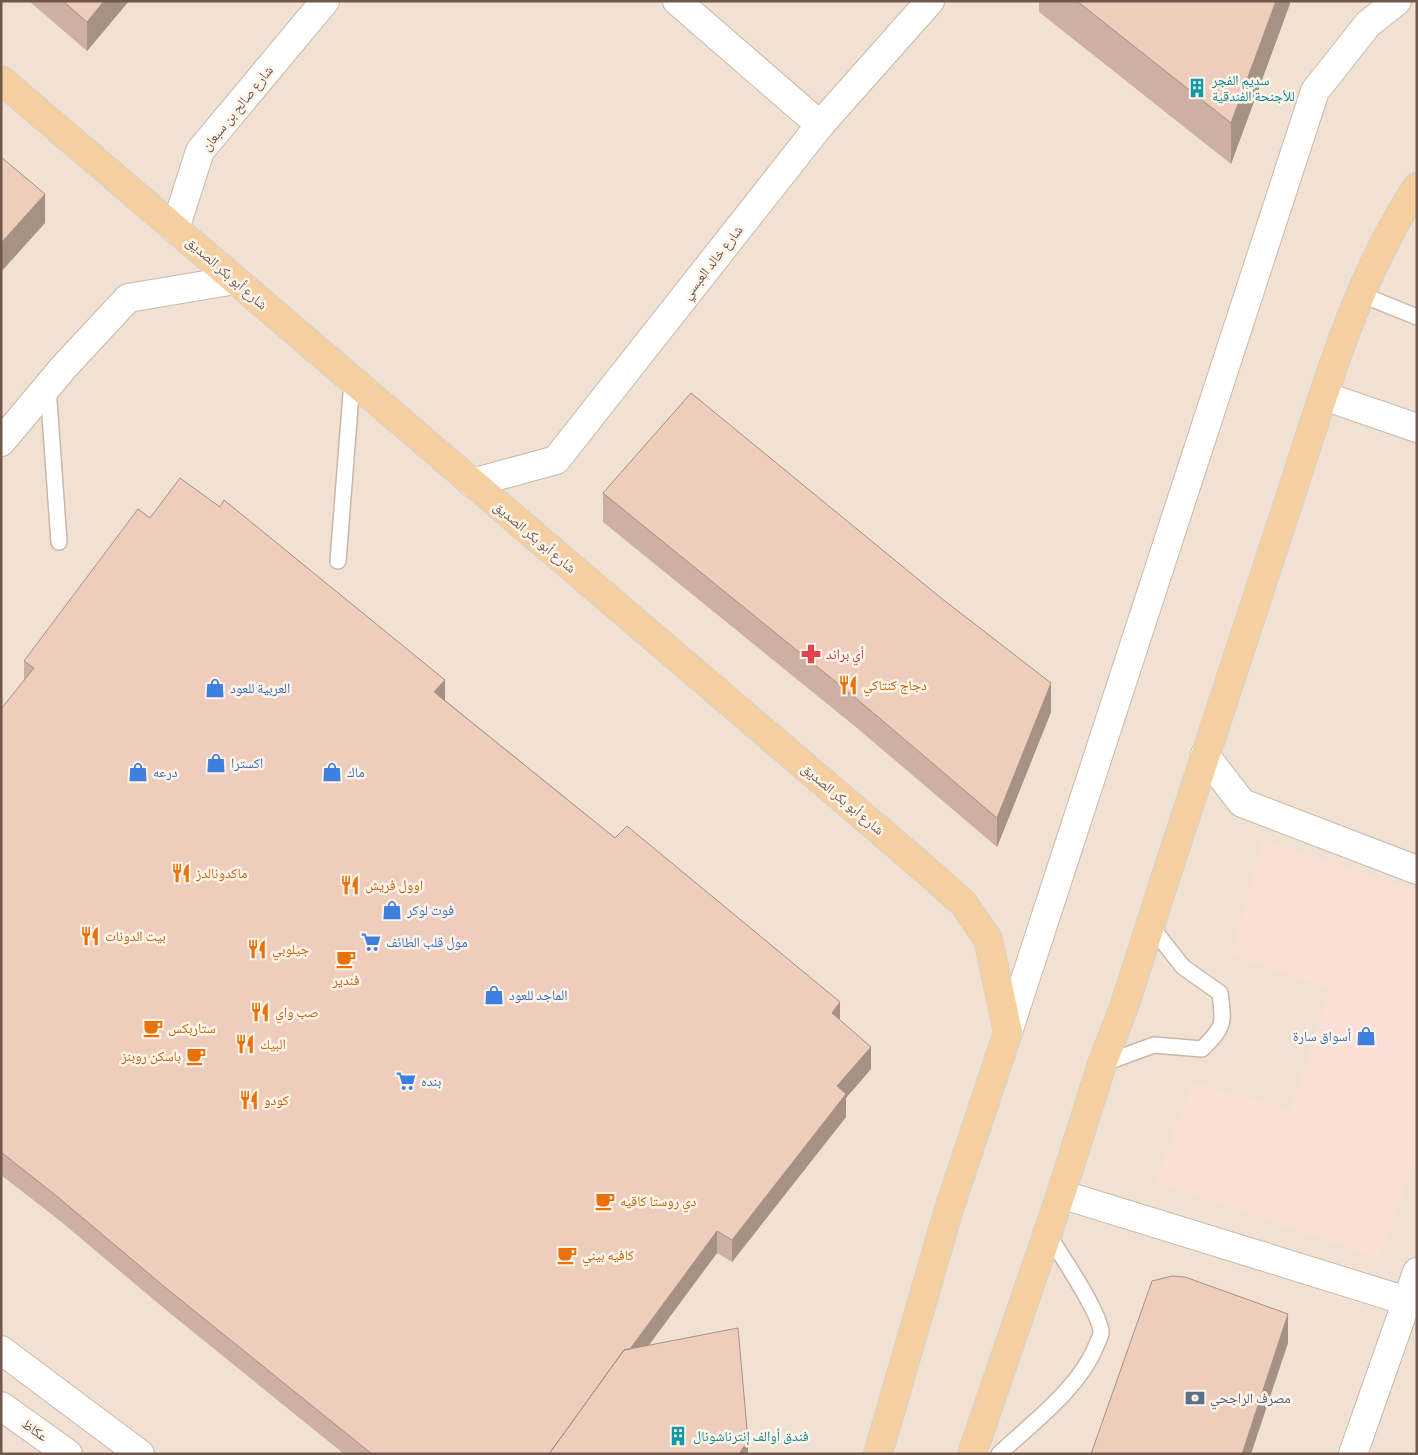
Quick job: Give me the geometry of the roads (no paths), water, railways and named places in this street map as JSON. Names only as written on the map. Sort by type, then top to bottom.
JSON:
[{"type":"main road","name":"شارع أبو بكر الصديق","points":[[1,80],[962,902],[988,939],[1008,1032]]},
{"type":"main road","points":[[972,1454],[1061,1194],[1102,1064],[1125,1004],[1324,396],[1360,294],[1397,216],[1417,187]]},
{"type":"main road","points":[[878,1454],[949,1209],[1008,1032]]},
{"type":"street","name":"شارع صالح بن سبعان","points":[[175,228],[200,152],[325,1]]},
{"type":"street","points":[[677,1],[820,126]]},
{"type":"street","name":"شارع خالد العبسي","points":[[472,483],[556,460],[820,126],[930,1]]},
{"type":"street","points":[[1008,1032],[1315,91],[1368,24],[1397,1]]},
{"type":"street","points":[[1,442],[48,386],[128,298],[235,280]]},
{"type":"street","points":[[1324,396],[1417,428]]},
{"type":"street","points":[[1206,755],[1242,803],[1417,870]]},
{"type":"street","points":[[1061,1194],[1407,1300]]},
{"type":"street","points":[[1353,1454],[1417,1272]]},
{"type":"street","points":[[1,1350],[140,1454]]},
{"type":"street","name":"عكاظ","points":[[1,1406],[68,1454]]},
{"type":"lane","points":[[1360,294],[1417,317]]},
{"type":"lane","points":[[338,561],[352,381]]},
{"type":"lane","points":[[48,386],[59,542]]},
{"type":"lane","points":[[1102,1064],[1154,1045],[1202,1049],[1218,1034],[1224,1019],[1220,993],[1183,967],[1150,925]]},
{"type":"lane","points":[[999,1454],[1077,1379],[1091,1359],[1101,1333],[1096,1314],[1047,1233]]},
{"type":"place","name":"سديم الفجر للأجنحة الفندقية","points":[[1197,88]]},
{"type":"place","name":"أي براند","points":[[811,654]]},
{"type":"place","name":"دجاج كنتاكي","points":[[848,685]]},
{"type":"place","name":"العربية للعود","points":[[215,688]]},
{"type":"place","name":"اكسترا","points":[[216,763]]},
{"type":"place","name":"درعه","points":[[138,772]]},
{"type":"place","name":"ماك","points":[[332,772]]},
{"type":"place","name":"ماكدونالدز","points":[[181,873]]},
{"type":"place","name":"اوول فريش","points":[[350,885]]},
{"type":"place","name":"فوت لوكر","points":[[392,910]]},
{"type":"place","name":"بيت الدونات","points":[[90,936]]},
{"type":"place","name":"مول قلب الطائف","points":[[371,942]]},
{"type":"place","name":"جيلوبي","points":[[257,949]]},
{"type":"place","name":"فندير","points":[[346,959]]},
{"type":"place","name":"الماجد للعود","points":[[494,995]]},
{"type":"place","name":"صب واي","points":[[260,1012]]},
{"type":"place","name":"ستاربكس","points":[[153,1028]]},
{"type":"place","name":"أسواق سارة","points":[[1366,1036]]},
{"type":"place","name":"البيك","points":[[245,1044]]},
{"type":"place","name":"باسكن روبنز","points":[[196,1056]]},
{"type":"place","name":"بنده","points":[[406,1081]]},
{"type":"place","name":"كودو","points":[[249,1100]]},
{"type":"place","name":"دي روستا كاقيه","points":[[605,1201]]},
{"type":"place","name":"كافيه بيني","points":[[567,1255]]},
{"type":"place","name":"مصرف الراجحي","points":[[1195,1398]]},
{"type":"place","name":"فندق أوالف إنترناشونال","points":[[678,1436]]}]
